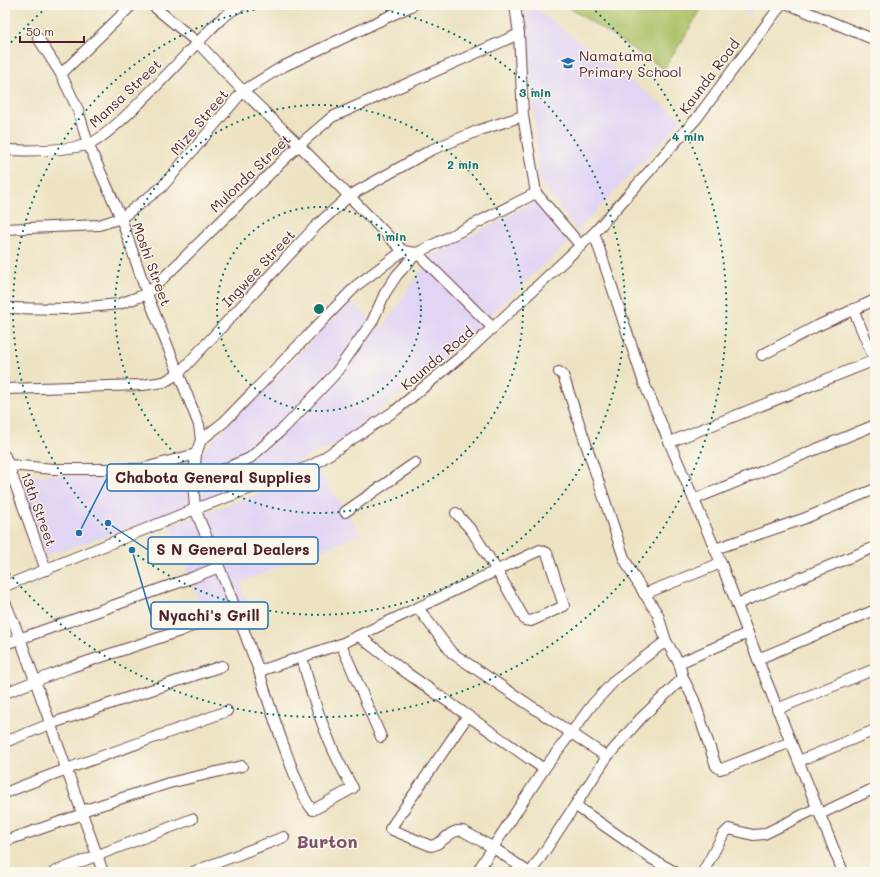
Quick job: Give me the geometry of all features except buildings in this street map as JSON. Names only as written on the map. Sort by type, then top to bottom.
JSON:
[{"type":"street","points":[[61,74],[132,5]]},
{"type":"street","points":[[152,5],[198,43],[243,91],[299,145],[403,251],[417,253],[493,328]]},
{"type":"street","name":"Mansa Street","points":[[5,150],[40,151],[88,144],[106,133],[198,43],[220,18],[242,5]]},
{"type":"street","name":"Mize Street","points":[[5,229],[100,225],[121,218],[162,187],[243,91],[280,68],[413,5]]},
{"type":"street","points":[[515,5],[519,34],[523,116],[536,193],[581,246]]},
{"type":"street","name":"Kaunda Road","points":[[5,586],[194,509],[313,465],[396,410],[493,328],[594,233],[697,118],[781,5]]},
{"type":"street","points":[[790,5],[875,40]]},
{"type":"street","name":"Mulonda Street","points":[[5,308],[67,309],[119,304],[147,294],[299,145],[332,117],[519,34]]},
{"type":"street","name":"Moshi Street","points":[[38,38],[61,74],[78,110],[88,144],[121,218],[147,294],[179,373],[202,440]]},
{"type":"street","name":"Ingwee Street","points":[[5,389],[143,385],[164,382],[179,373],[304,238],[349,196],[431,150],[480,130],[523,116]]},
{"type":"street","points":[[193,482],[250,458],[285,427],[335,374],[372,322],[385,293],[397,275],[417,253],[536,193]]},
{"type":"street","points":[[594,233],[644,383],[695,499],[843,872]]},
{"type":"street","points":[[302,657],[313,696],[328,736],[342,768],[353,788],[313,810],[294,773],[269,704],[259,671],[219,566],[194,509],[193,482],[196,454],[202,440],[229,416],[357,285],[403,251]]},
{"type":"street","points":[[762,355],[814,327],[875,300]]},
{"type":"street","points":[[670,442],[875,360],[853,309]]},
{"type":"street","points":[[559,372],[563,375],[584,434],[624,558],[644,594],[658,615],[666,642],[679,663],[683,678],[694,700],[708,746],[718,768],[724,768],[791,742]]},
{"type":"street","points":[[695,499],[875,425]]},
{"type":"street","points":[[7,461],[54,469],[141,469],[196,454]]},
{"type":"street","name":"13th Street","points":[[7,461],[46,570]]},
{"type":"street","points":[[345,512],[415,463]]},
{"type":"street","points":[[715,549],[802,519],[875,489]]},
{"type":"street","points":[[259,671],[341,644],[496,569],[540,550],[545,551],[551,561],[564,606],[531,621],[527,621],[523,618],[496,569],[472,531],[456,513]]},
{"type":"street","points":[[737,604],[875,547]]},
{"type":"street","points":[[644,594],[721,563]]},
{"type":"street","points":[[5,644],[194,577],[219,566]]},
{"type":"street","points":[[5,602],[20,638],[66,769],[83,812],[103,872]]},
{"type":"street","points":[[418,608],[452,654],[607,757]]},
{"type":"street","points":[[758,659],[875,610]]},
{"type":"street","points":[[5,693],[71,667],[203,622]]},
{"type":"street","points":[[679,663],[748,632]]},
{"type":"street","points":[[359,636],[467,717],[544,770]]},
{"type":"street","points":[[477,872],[544,770],[592,705],[616,679],[666,642]]},
{"type":"street","points":[[341,644],[381,737]]},
{"type":"street","points":[[5,742],[50,724],[222,666]]},
{"type":"street","points":[[778,709],[875,669]]},
{"type":"street","points":[[467,717],[390,829],[431,846],[438,845],[458,830],[463,831],[494,848],[529,872],[576,806],[607,757],[641,718],[683,678]]},
{"type":"street","points":[[5,793],[66,769],[106,756],[227,711]]},
{"type":"street","points":[[799,761],[875,730]]},
{"type":"street","points":[[5,841],[83,812],[169,783],[242,766]]},
{"type":"street","points":[[703,872],[723,834],[729,829],[753,835],[764,834],[875,788]]},
{"type":"street","points":[[576,806],[652,859],[675,872]]},
{"type":"street","points":[[54,872],[192,819]]},
{"type":"street","points":[[193,872],[284,838]]},
{"type":"shaded area","name":"Namatama Primary School","points":[[524,5],[531,5],[682,120],[577,231],[540,181]]},
{"type":"shaded area","points":[[735,5],[756,5],[749,15]]},
{"type":"shaded area","points":[[537,201],[571,240],[456,347],[341,442],[190,508],[45,556],[19,482],[32,475],[114,475],[193,461],[350,301],[382,329],[430,257]]},
{"type":"shaded area","points":[[319,472],[361,534],[240,583],[246,600],[205,616],[170,526]]},
{"type":"green space","points":[[565,5],[704,5],[664,69]]},
{"type":"place","name":"Namatama Primary School","points":[[568,63]]},
{"type":"place","name":"S N General Dealers","points":[[108,523]]},
{"type":"place","name":"Chabota General Supplies","points":[[79,533]]},
{"type":"place","name":"Nyachi's Grill","points":[[132,550]]},
{"type":"district","name":"Burton","points":[[327,841]]}]
